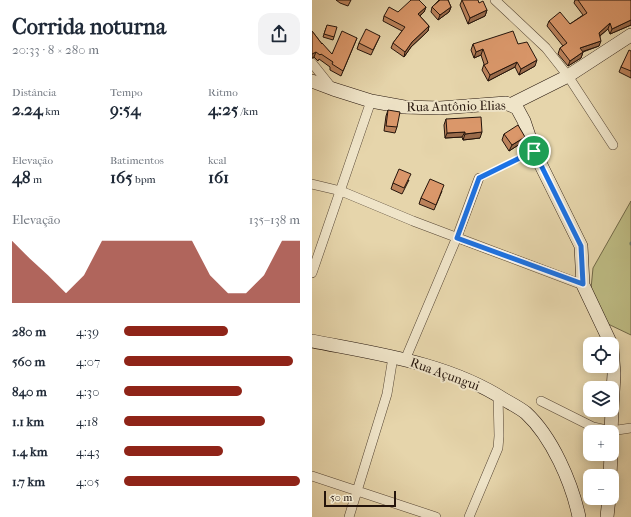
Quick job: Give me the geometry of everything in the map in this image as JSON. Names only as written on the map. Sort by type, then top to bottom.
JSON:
[{"type":"street","points":[[495,0],[546,48],[568,76],[612,146]]},
{"type":"street","points":[[512,104],[568,76],[631,35]]},
{"type":"street","points":[[312,63],[333,89]]},
{"type":"street","name":"Rua Antônio Elias","points":[[312,81],[371,101],[404,107],[440,108],[506,103],[512,104],[517,108],[524,120],[534,151],[581,246],[583,284],[608,337]]},
{"type":"street","points":[[312,273],[371,101]]},
{"type":"street","points":[[349,517],[356,490],[399,358],[457,238],[479,178]]},
{"type":"street","points":[[312,184],[341,191],[457,238],[583,284]]},
{"type":"street","name":"Rua Açungui","points":[[312,341],[399,358],[466,379],[498,395],[526,412],[543,433],[561,464],[572,492],[579,517]]},
{"type":"street","points":[[469,517],[498,448],[498,395]]},
{"type":"street","points":[[541,401],[589,425]]},
{"type":"street","points":[[619,430],[631,428]]},
{"type":"street","points":[[312,476],[436,517]]},
{"type":"street","points":[[608,517],[609,505]]},
{"type":"path","points":[[479,178],[534,151]]},
{"type":"shaded area","points":[[631,201],[631,335],[608,324],[590,299],[593,268]]},
{"type":"building","points":[[411,0],[419,0],[426,7],[418,14],[429,26],[412,42],[405,52],[393,43],[405,27],[384,16],[389,7],[398,12]]},
{"type":"building","points":[[440,0],[448,0],[451,7],[440,15],[432,7]]},
{"type":"building","points":[[462,0],[478,0],[479,3],[483,1],[487,10],[470,18]]},
{"type":"building","points":[[578,0],[631,0],[631,20],[612,29],[610,23],[599,33],[601,41],[580,48],[583,52],[570,61],[560,48],[567,43],[549,21],[560,12],[570,24],[587,13]]},
{"type":"building","points":[[327,25],[337,27],[334,37],[324,34]]},
{"type":"building","points":[[366,29],[380,36],[373,50],[359,43]]},
{"type":"building","points":[[312,31],[332,54],[342,31],[357,38],[343,71],[321,54],[320,55],[316,52],[312,54]]},
{"type":"building","points":[[513,31],[518,44],[527,42],[537,60],[521,69],[517,62],[490,75],[484,65],[488,63],[483,49],[476,52],[473,44]]},
{"type":"building","points":[[629,50],[631,51],[631,71],[621,67]]},
{"type":"building","points":[[388,110],[400,112],[397,127],[386,126]]},
{"type":"building","points":[[481,117],[482,132],[465,134],[465,132],[447,133],[446,119]]},
{"type":"building","points":[[518,125],[525,137],[512,145],[504,134]]},
{"type":"building","points":[[399,169],[411,174],[404,188],[393,183]]},
{"type":"building","points":[[430,179],[444,185],[436,205],[421,198]]},
{"type":"route","points":[[534,151],[581,246],[583,284],[457,238],[479,178],[534,151]]}]
